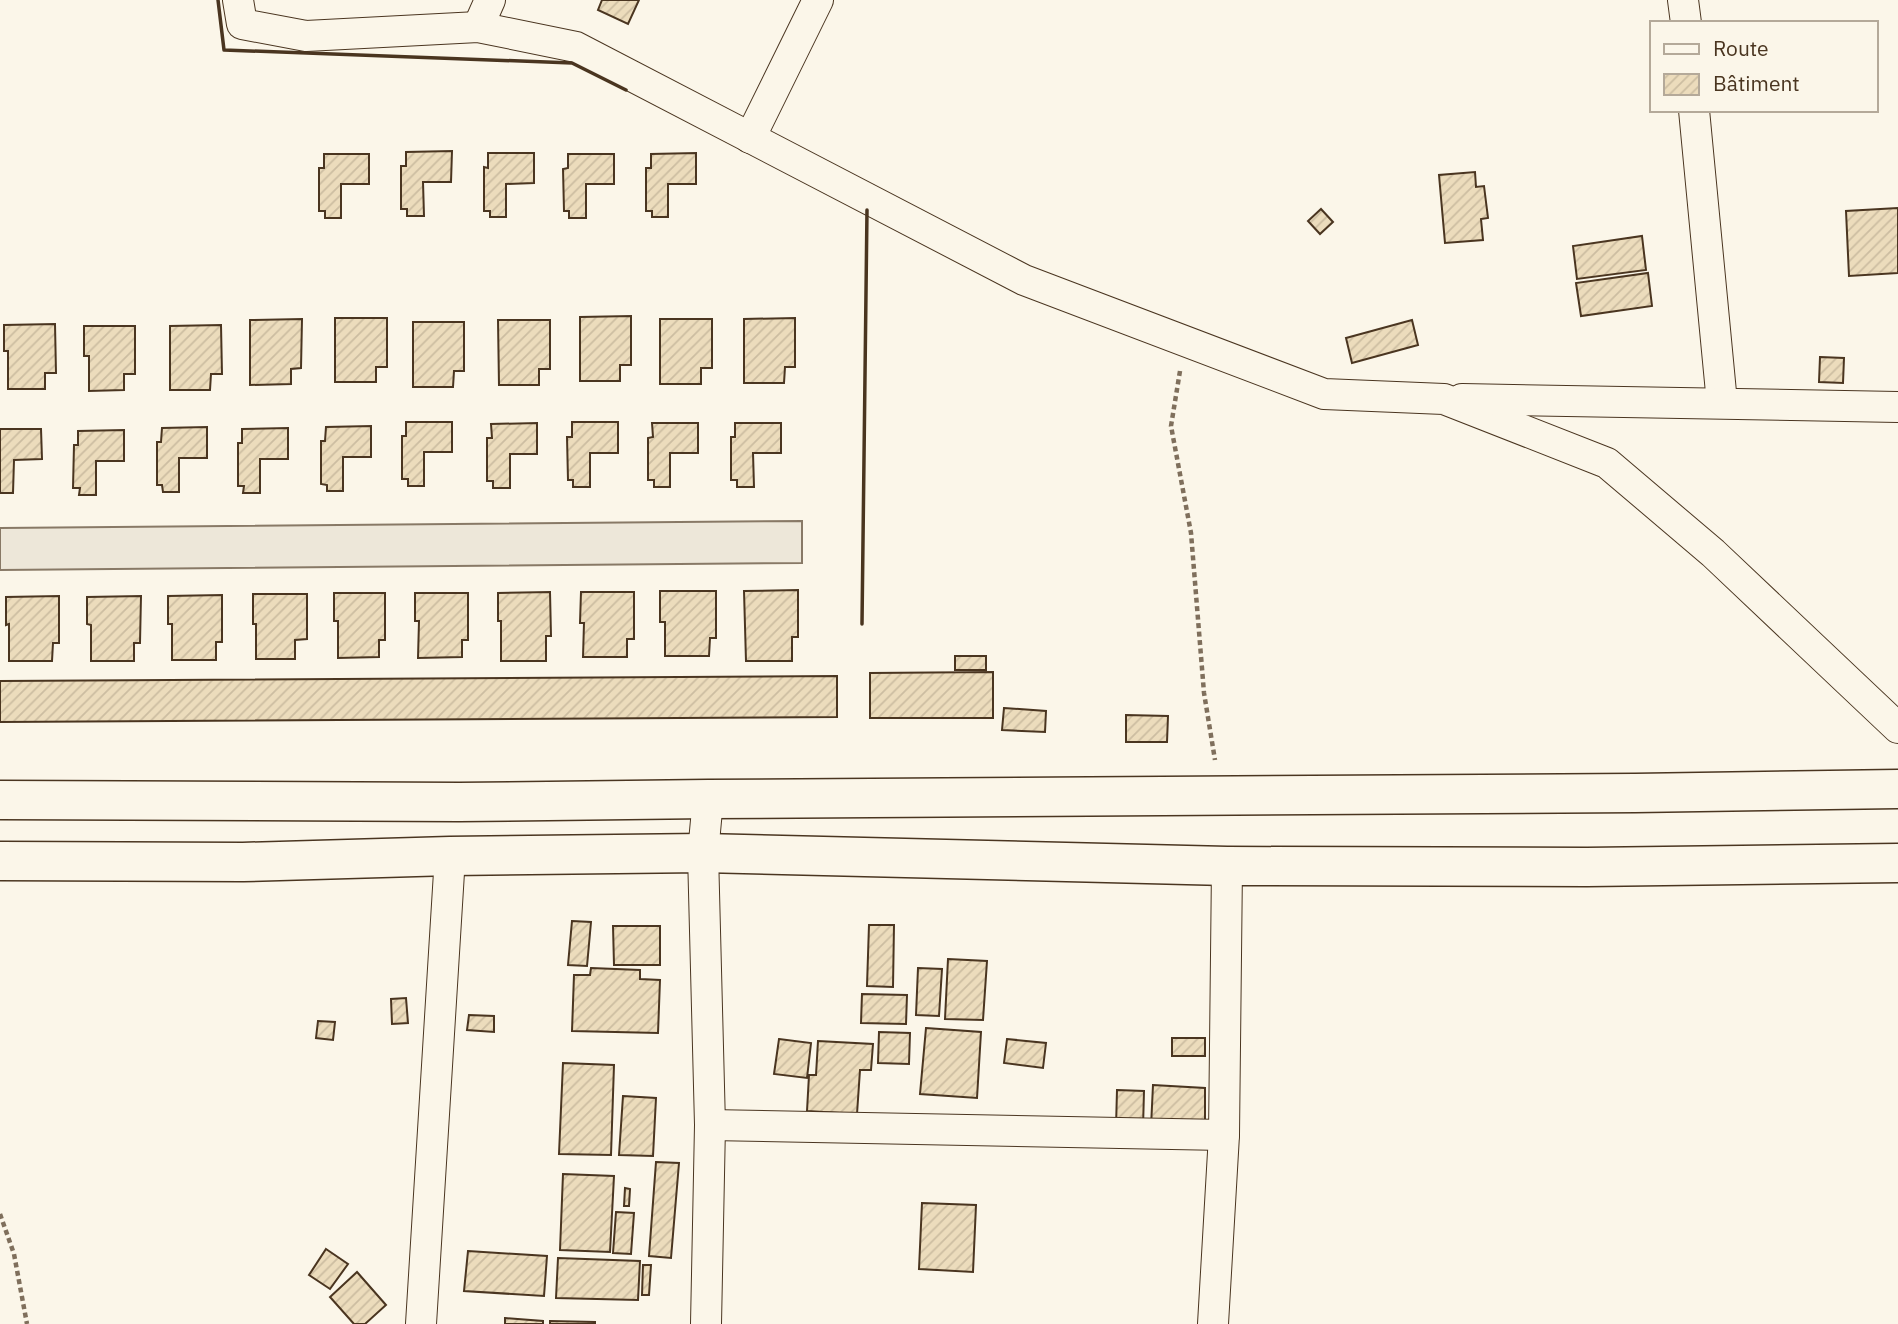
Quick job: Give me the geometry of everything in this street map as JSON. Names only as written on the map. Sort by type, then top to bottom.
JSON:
[{"type":"main road","points":[[0,800],[460,803],[1898,789]]},
{"type":"main road","points":[[0,861],[243,862],[703,853],[1227,866],[1587,867],[1898,863]]},
{"type":"street","points":[[238,0],[242,24],[306,36],[478,27],[576,47],[1024,280],[1324,394],[1444,399],[1898,407]]},
{"type":"street","points":[[478,27],[490,0]]},
{"type":"street","points":[[750,138],[818,0]]},
{"type":"street","points":[[1683,0],[1686,21]]},
{"type":"street","points":[[1694,112],[1722,402]]},
{"type":"street","points":[[1444,399],[1607,463],[1713,553],[1898,728]]},
{"type":"street","points":[[706,1324],[710,1125],[703,853],[708,799]]},
{"type":"street","points":[[421,1324],[450,856]]},
{"type":"street","points":[[1213,1324],[1224,1135],[1227,866]]},
{"type":"street","points":[[710,1125],[1224,1135]]},
{"type":"path","points":[[1184,342],[1171,426],[1191,533],[1204,693],[1221,795]]},
{"type":"path","points":[[0,1214],[14,1254],[27,1324]]},
{"type":"shaded area","points":[[802,521],[802,563],[0,570],[0,528]]},
{"type":"building","points":[[602,0],[639,0],[628,24],[598,10]]},
{"type":"building","points":[[452,151],[451,182],[423,182],[424,216],[407,216],[407,209],[401,209],[401,166],[406,166],[406,152]]},
{"type":"building","points":[[488,153],[534,153],[534,183],[506,184],[506,217],[490,217],[490,211],[484,211],[484,167],[488,168]]},
{"type":"building","points":[[696,153],[696,184],[668,184],[668,217],[652,217],[652,211],[646,211],[646,168],[651,168],[651,154]]},
{"type":"building","points":[[324,154],[369,154],[369,184],[341,184],[341,218],[325,218],[325,211],[319,211],[319,168],[324,168]]},
{"type":"building","points":[[568,154],[614,154],[614,184],[586,184],[586,218],[569,218],[569,211],[564,211],[563,169],[568,168]]},
{"type":"building","points":[[1475,172],[1476,187],[1484,186],[1488,218],[1481,219],[1483,240],[1445,243],[1439,175]]},
{"type":"building","points":[[1898,208],[1898,273],[1849,276],[1846,211]]},
{"type":"building","points":[[1321,209],[1333,222],[1320,234],[1308,221]]},
{"type":"building","points":[[1642,236],[1646,270],[1577,279],[1573,246]]},
{"type":"building","points":[[1648,273],[1652,306],[1581,316],[1576,283]]},
{"type":"building","points":[[631,316],[631,365],[620,365],[620,381],[580,381],[580,317]]},
{"type":"building","points":[[335,318],[387,318],[387,367],[376,367],[376,382],[335,382]]},
{"type":"building","points":[[795,318],[795,367],[785,367],[784,383],[744,383],[744,319]]},
{"type":"building","points":[[302,319],[301,368],[291,369],[291,384],[250,385],[250,320]]},
{"type":"building","points":[[660,319],[712,319],[712,368],[701,368],[701,384],[660,384]]},
{"type":"building","points":[[498,320],[550,320],[550,369],[539,369],[539,385],[499,385]]},
{"type":"building","points":[[1412,320],[1418,345],[1352,363],[1346,338]]},
{"type":"building","points":[[413,322],[464,322],[464,371],[454,371],[453,387],[413,387]]},
{"type":"building","points":[[55,324],[56,373],[45,373],[45,389],[8,389],[8,351],[4,351],[4,325]]},
{"type":"building","points":[[221,325],[222,374],[211,374],[210,390],[170,390],[170,326]]},
{"type":"building","points":[[84,326],[135,326],[135,374],[124,374],[124,390],[89,391],[89,356],[84,356]]},
{"type":"building","points":[[1820,357],[1844,358],[1843,383],[1819,382]]},
{"type":"building","points":[[406,422],[452,422],[452,452],[424,452],[424,486],[408,486],[408,479],[402,479],[402,436],[406,436]]},
{"type":"building","points":[[572,422],[618,422],[618,453],[590,453],[590,487],[573,487],[573,480],[568,480],[567,437],[572,437]]},
{"type":"building","points":[[537,423],[537,454],[510,454],[510,488],[493,488],[493,481],[487,481],[487,438],[492,438],[491,424]]},
{"type":"building","points":[[652,423],[698,423],[698,453],[670,453],[670,487],[654,487],[654,480],[648,480],[648,438],[653,437]]},
{"type":"building","points":[[735,423],[781,423],[781,453],[753,453],[754,487],[737,487],[737,480],[731,480],[731,437],[735,437]]},
{"type":"building","points":[[371,426],[371,457],[343,457],[343,491],[327,491],[327,485],[321,484],[321,441],[325,441],[326,427]]},
{"type":"building","points":[[207,427],[207,458],[179,458],[179,492],[163,492],[162,485],[157,485],[157,442],[161,442],[162,428]]},
{"type":"building","points":[[288,428],[288,459],[260,459],[260,493],[243,493],[244,486],[238,486],[238,443],[242,443],[242,429]]},
{"type":"building","points":[[0,429],[41,429],[42,459],[14,460],[13,493],[0,493]]},
{"type":"building","points":[[124,430],[124,461],[96,461],[96,495],[79,495],[80,488],[73,488],[74,445],[78,445],[78,431]]},
{"type":"building","points":[[798,590],[798,637],[792,637],[792,661],[746,661],[744,591]]},
{"type":"building","points":[[660,591],[716,591],[716,638],[710,638],[709,656],[665,656],[665,622],[660,622]]},
{"type":"building","points":[[550,592],[551,636],[546,636],[546,661],[501,661],[498,593]]},
{"type":"building","points":[[581,592],[634,592],[634,639],[627,639],[627,657],[583,657]]},
{"type":"building","points":[[334,593],[385,593],[385,640],[379,640],[379,657],[338,658],[338,621],[334,621]]},
{"type":"building","points":[[415,593],[468,593],[468,640],[462,640],[462,657],[418,658],[419,621],[415,621]]},
{"type":"building","points":[[253,594],[307,594],[307,639],[295,640],[295,659],[256,659]]},
{"type":"building","points":[[222,595],[222,642],[216,642],[216,660],[172,660],[172,624],[168,624],[168,596]]},
{"type":"building","points":[[59,596],[59,643],[53,643],[52,661],[9,661],[6,597]]},
{"type":"building","points":[[141,596],[140,643],[134,643],[134,661],[91,661],[91,625],[87,624],[87,597]]},
{"type":"building","points":[[955,656],[986,656],[986,670],[955,670]]},
{"type":"building","points":[[993,672],[993,718],[870,718],[870,673]]},
{"type":"building","points":[[837,676],[837,717],[0,722],[0,681]]},
{"type":"building","points":[[1004,708],[1046,711],[1045,732],[1002,730]]},
{"type":"building","points":[[1126,715],[1168,716],[1167,742],[1126,742]]},
{"type":"building","points":[[572,921],[591,922],[587,966],[568,965]]},
{"type":"building","points":[[869,925],[894,925],[893,987],[867,986]]},
{"type":"building","points":[[613,926],[660,926],[660,965],[614,965]]},
{"type":"building","points":[[948,959],[987,961],[983,1020],[945,1019]]},
{"type":"building","points":[[591,968],[640,970],[640,979],[660,980],[658,1033],[572,1031],[574,975],[590,975]]},
{"type":"building","points":[[918,968],[942,969],[939,1016],[916,1015]]},
{"type":"building","points":[[862,994],[907,995],[906,1024],[861,1023]]},
{"type":"building","points":[[406,998],[408,1023],[392,1024],[391,999]]},
{"type":"building","points":[[469,1015],[494,1016],[494,1032],[467,1030]]},
{"type":"building","points":[[318,1021],[335,1022],[333,1040],[316,1038]]},
{"type":"building","points":[[926,1028],[981,1032],[977,1098],[920,1094]]},
{"type":"building","points":[[879,1032],[910,1033],[909,1064],[878,1063]]},
{"type":"building","points":[[1172,1038],[1205,1038],[1205,1056],[1172,1056]]},
{"type":"building","points":[[779,1039],[811,1043],[807,1078],[774,1074]]},
{"type":"building","points":[[1007,1039],[1046,1043],[1043,1068],[1004,1063]]},
{"type":"building","points":[[818,1041],[873,1044],[871,1070],[860,1070],[857,1114],[807,1111],[809,1075],[816,1075]]},
{"type":"building","points":[[563,1063],[614,1065],[611,1155],[559,1154]]},
{"type":"building","points":[[1153,1085],[1205,1088],[1205,1129],[1151,1127]]},
{"type":"building","points":[[1117,1090],[1144,1091],[1143,1128],[1116,1127]]},
{"type":"building","points":[[623,1096],[656,1098],[653,1156],[619,1155]]},
{"type":"building","points":[[656,1162],[679,1163],[671,1258],[649,1256]]},
{"type":"building","points":[[563,1174],[614,1176],[610,1252],[560,1250]]},
{"type":"building","points":[[625,1188],[630,1189],[629,1206],[624,1206]]},
{"type":"building","points":[[922,1203],[976,1205],[973,1272],[919,1269]]},
{"type":"building","points":[[616,1212],[634,1213],[631,1254],[613,1253]]},
{"type":"building","points":[[326,1249],[348,1264],[330,1289],[309,1275]]},
{"type":"building","points":[[468,1251],[547,1256],[544,1296],[464,1291]]},
{"type":"building","points":[[558,1258],[640,1261],[638,1300],[556,1298]]},
{"type":"building","points":[[643,1265],[651,1265],[649,1295],[642,1295]]},
{"type":"building","points":[[357,1272],[386,1305],[365,1324],[354,1324],[330,1297]]},
{"type":"building","points":[[505,1318],[543,1321],[543,1324],[505,1324]]},
{"type":"building","points":[[550,1321],[595,1322],[595,1324],[550,1324]]},
{"type":"wall","points":[[218,0],[224,50],[572,63],[626,90]]},
{"type":"wall","points":[[862,624],[867,210]]}]
